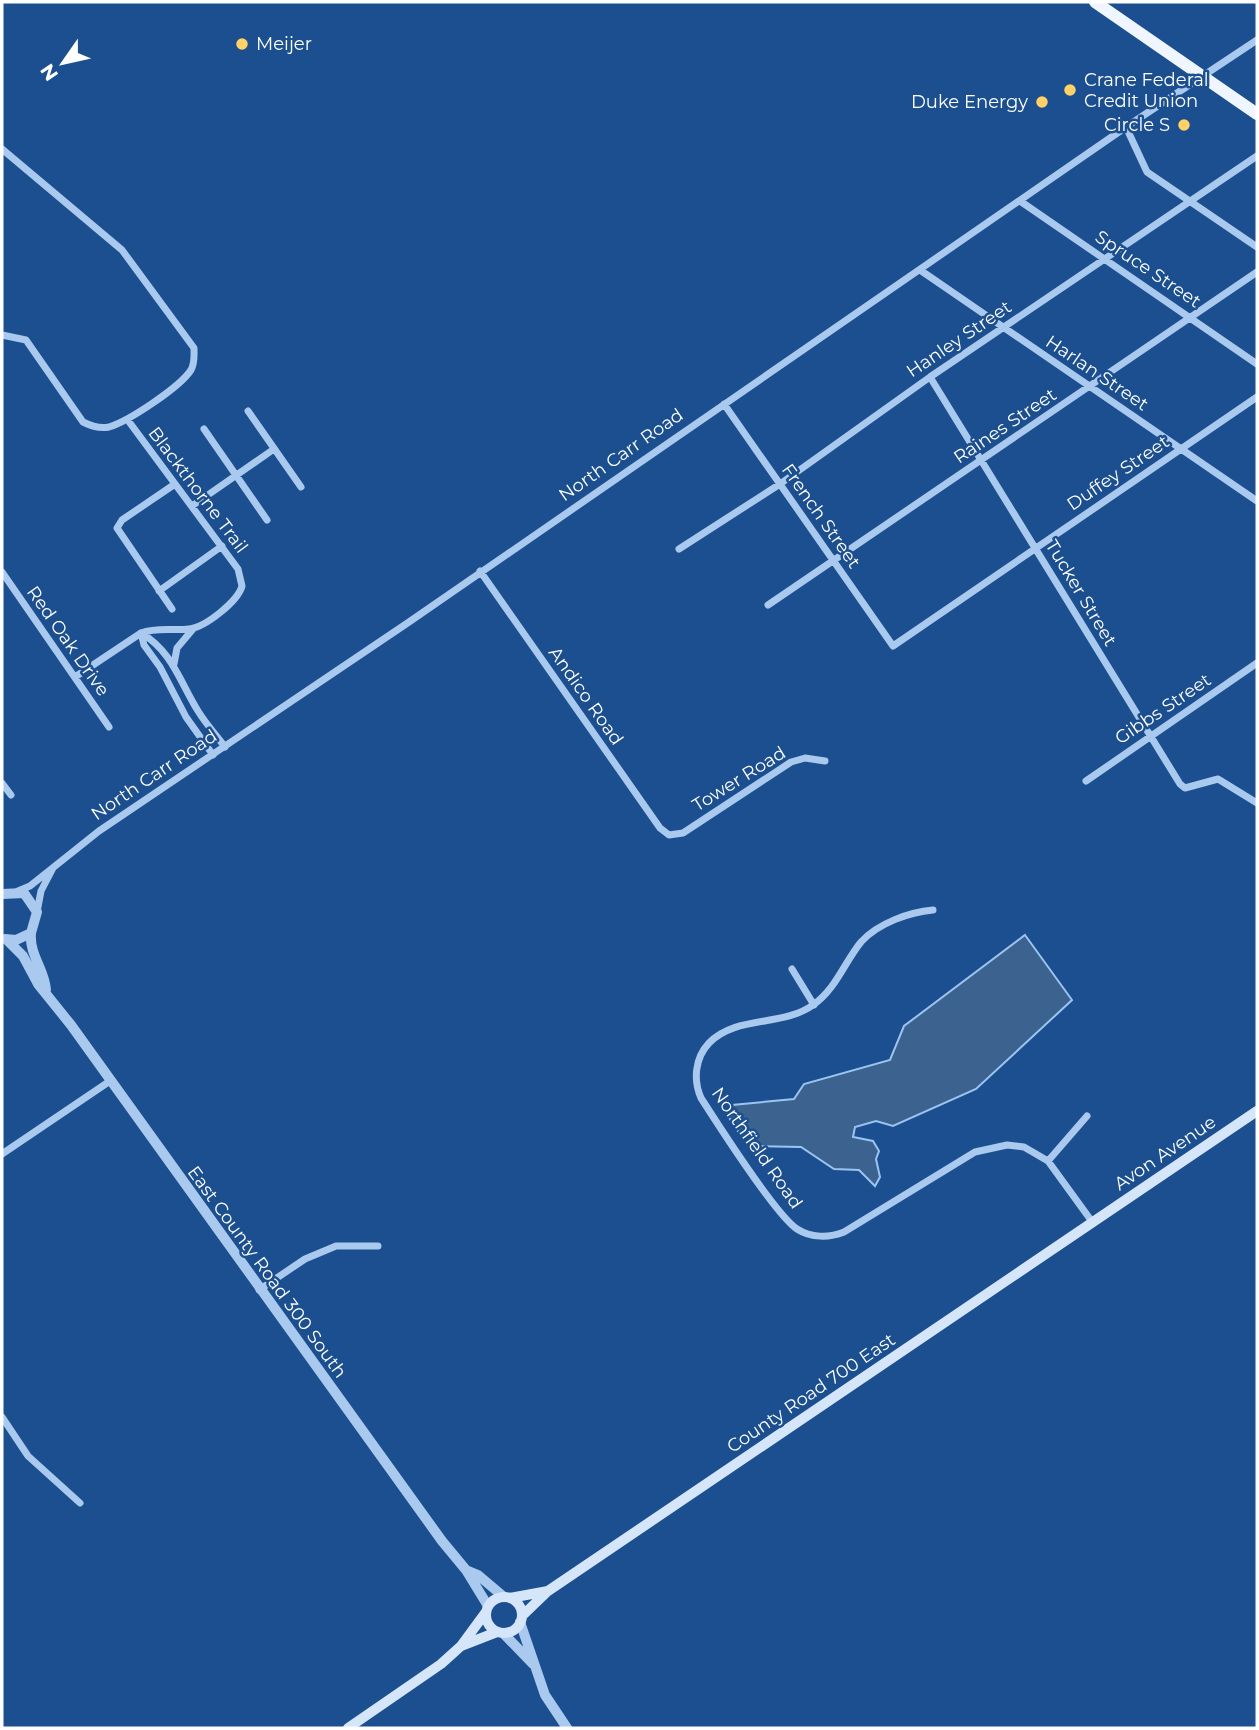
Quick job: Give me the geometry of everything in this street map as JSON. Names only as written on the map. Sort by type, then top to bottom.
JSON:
[{"type":"main road","points":[[1094,2],[1257,114]]},
{"type":"main road","name":"Avon Avenue","points":[[1093,1223],[1256,1115]]},
{"type":"main road","name":"County Road 700 East","points":[[521,1619],[548,1591],[1093,1223]]},
{"type":"main road","name":"County Road 700 East","points":[[507,1597],[548,1591]]},
{"type":"main road","points":[[348,1728],[441,1664],[461,1646],[487,1609],[507,1597],[519,1605],[521,1619],[513,1630],[461,1646]]},
{"type":"main road","points":[[487,1609],[488,1624],[500,1632]]},
{"type":"street","name":"North Carr Road","points":[[7,891],[30,886],[57,862],[1126,127],[1257,40]]},
{"type":"street","points":[[1126,127],[1147,172],[1257,247]]},
{"type":"street","points":[[2,149],[122,250],[194,348],[192,369],[181,382],[127,419],[108,428],[83,422],[26,340],[2,335]]},
{"type":"street","name":"Hanley Street","points":[[679,549],[780,484],[930,377],[1257,156]]},
{"type":"street","name":"Spruce Street","points":[[1020,201],[1257,364]]},
{"type":"street","name":"Harlan Street","points":[[920,270],[1257,501]]},
{"type":"street","name":"Raines Street","points":[[768,605],[1257,272]]},
{"type":"street","name":"Tucker Street","points":[[930,377],[1150,736],[1185,788],[1214,778],[1257,803]]},
{"type":"street","name":"Duffey Street","points":[[893,646],[1257,397]]},
{"type":"street","name":"French Street","points":[[724,404],[893,646]]},
{"type":"street","points":[[248,411],[301,487]]},
{"type":"street","name":"Blackthorne Trail","points":[[127,419],[241,576],[239,596],[193,629]]},
{"type":"street","points":[[204,429],[267,520]]},
{"type":"street","points":[[192,506],[274,449]]},
{"type":"street","points":[[172,609],[117,528],[122,520],[175,484]]},
{"type":"street","points":[[159,591],[222,547]]},
{"type":"street","name":"Andico Road","points":[[480,571],[660,828],[671,835]]},
{"type":"street","name":"Red Oak Drive","points":[[2,572],[109,727]]},
{"type":"street","points":[[75,677],[141,633],[152,629],[193,629]]},
{"type":"street","points":[[174,664],[177,648],[193,629]]},
{"type":"street","points":[[141,633],[151,639],[174,664],[198,711],[225,747]]},
{"type":"street","points":[[141,633],[144,645],[160,667],[186,717],[213,755]]},
{"type":"street","name":"Gibbs Street","points":[[1086,782],[1257,663]]},
{"type":"street","name":"Tower Road","points":[[671,835],[683,833],[791,762],[805,758],[825,761]]},
{"type":"street","points":[[2,783],[11,795]]},
{"type":"street","name":"North Carr Road","points":[[37,912],[45,882],[57,862]]},
{"type":"street","points":[[5,939],[16,940],[31,933],[37,912],[30,898],[7,891]]},
{"type":"street","name":"Northfield Road","points":[[933,910],[914,912],[869,935],[830,990],[814,1005],[789,1018],[741,1026],[718,1035],[701,1055],[696,1073],[699,1092],[786,1219],[796,1228],[822,1236],[844,1232],[985,1148],[1007,1145],[1024,1147],[1048,1161],[1093,1223]]},
{"type":"street","name":"East County Road 300 South","points":[[31,933],[31,949],[46,982],[46,990]]},
{"type":"street","name":"East County Road 300 South","points":[[5,939],[23,956],[37,984],[46,990],[259,1290],[466,1570],[487,1609]]},
{"type":"street","points":[[792,969],[814,1005]]},
{"type":"street","points":[[2,1154],[110,1081]]},
{"type":"street","points":[[1048,1161],[1087,1116]]},
{"type":"street","points":[[259,1290],[305,1259],[336,1246],[378,1246]]},
{"type":"street","points":[[2,1417],[28,1456],[80,1503]]},
{"type":"street","name":"East County Road 300 South","points":[[466,1570],[478,1575],[507,1597]]},
{"type":"street","points":[[521,1619],[532,1651],[533,1664],[545,1695],[567,1728]]},
{"type":"street","points":[[500,1632],[533,1664]]},
{"type":"water","points":[[1025,935],[1072,1000],[976,1089],[893,1126],[876,1121],[855,1127],[853,1137],[873,1141],[879,1151],[876,1159],[880,1177],[875,1186],[859,1170],[834,1169],[801,1147],[756,1146],[741,1136],[728,1116],[732,1105],[794,1099],[804,1084],[890,1060],[904,1026]]},
{"type":"place","name":"Meijer","points":[[242,44]]},
{"type":"place","name":"Crane Federal Credit Union","points":[[1070,90]]},
{"type":"place","name":"Duke Energy","points":[[1042,102]]},
{"type":"place","name":"Circle S","points":[[1184,125]]}]
